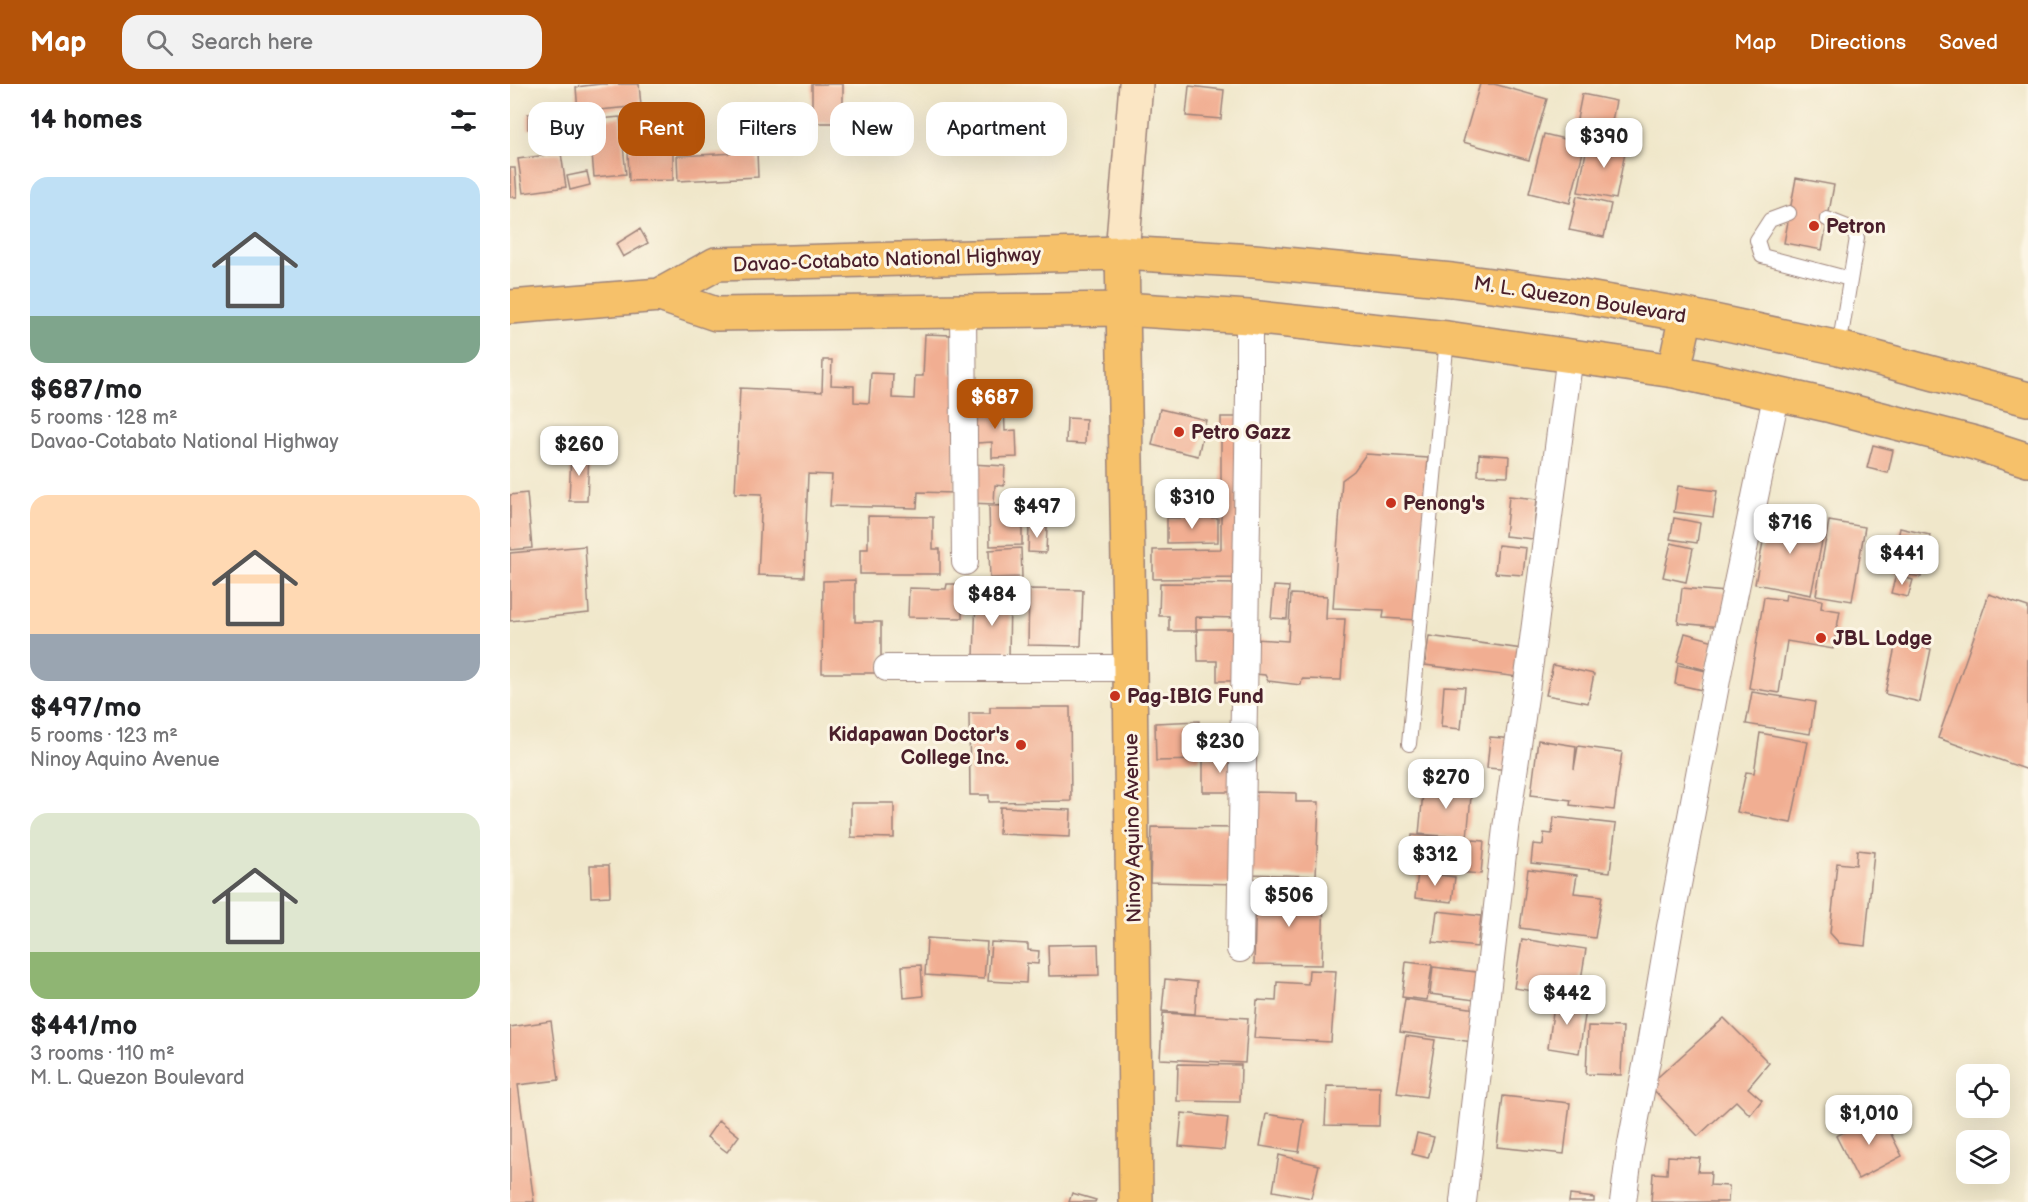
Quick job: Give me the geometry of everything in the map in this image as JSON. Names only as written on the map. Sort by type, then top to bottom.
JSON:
[{"type":"main road","points":[[1122,253],[1136,84]]},
{"type":"main road","name":"Davao-Cotabato National Highway","points":[[660,295],[716,264],[1122,253]]},
{"type":"main road","name":"Ninoy Aquino Avenue","points":[[1122,253],[1130,668],[1136,1202]]},
{"type":"main road","name":"M. L. Quezon Boulevard","points":[[1122,253],[1254,261],[1452,280],[1576,296],[1686,315],[1839,348],[2028,399]]},
{"type":"main road","name":"Davao-Cotabato National Highway","points":[[510,307],[660,295],[716,314],[1124,309]]},
{"type":"main road","points":[[1124,309],[1249,317],[1447,338],[1674,370],[1777,392],[1975,443],[2028,460]]},
{"type":"main road","points":[[1674,370],[1686,315]]},
{"type":"street","points":[[963,310],[964,562]]},
{"type":"street","points":[[1240,949],[1249,317]]},
{"type":"street","points":[[1463,1202],[1506,828],[1570,355]]},
{"type":"street","points":[[1623,1202],[1630,1149],[1670,927],[1720,664],[1777,392]]},
{"type":"street","points":[[887,668],[1130,668]]},
{"type":"lane","points":[[1789,213],[1770,220],[1757,240],[1762,256],[1850,279]]},
{"type":"lane","points":[[1827,219],[1850,228],[1857,238],[1839,348]]},
{"type":"lane","points":[[1409,744],[1447,338]]},
{"type":"building","points":[[601,84],[639,84],[641,102],[618,102],[618,108],[606,109],[606,102],[577,102],[576,87]]},
{"type":"building","points":[[812,84],[843,84],[843,102],[830,102],[830,123],[818,123],[818,102],[812,102]]},
{"type":"building","points":[[1480,84],[1494,84],[1547,99],[1529,160],[1463,142]]},
{"type":"building","points":[[1189,86],[1224,90],[1221,119],[1186,116]]},
{"type":"building","points":[[1582,94],[1616,101],[1607,146],[1573,139]]},
{"type":"building","points":[[618,117],[618,156],[624,156],[626,174],[594,177],[592,156],[606,156],[606,118]]},
{"type":"building","points":[[1544,134],[1585,144],[1570,203],[1529,193]]},
{"type":"building","points":[[1612,134],[1628,137],[1616,199],[1578,192],[1587,147],[1608,152]]},
{"type":"building","points":[[561,156],[566,187],[523,193],[518,159]]},
{"type":"building","points":[[628,156],[673,156],[673,180],[629,181]]},
{"type":"building","points":[[677,156],[757,156],[758,177],[678,181]]},
{"type":"building","points":[[510,168],[515,168],[517,197],[510,197]]},
{"type":"building","points":[[587,172],[590,185],[570,190],[567,176]]},
{"type":"building","points":[[1796,178],[1834,185],[1822,250],[1784,243]]},
{"type":"building","points":[[1577,196],[1611,204],[1604,237],[1569,230]]},
{"type":"building","points":[[640,229],[648,243],[623,257],[616,244]]},
{"type":"building","points":[[925,334],[951,335],[950,374],[959,374],[954,493],[918,492],[917,508],[830,506],[832,475],[808,474],[804,577],[758,575],[762,494],[735,493],[740,388],[822,392],[823,360],[832,360],[831,385],[854,386],[854,402],[869,403],[871,373],[893,374],[892,398],[914,399],[915,376],[923,376]]},
{"type":"building","points":[[1004,403],[1005,431],[1016,430],[1017,457],[992,458],[992,442],[977,443],[976,404]]},
{"type":"building","name":"Petro Gazz","points":[[1160,409],[1206,420],[1198,456],[1152,445]]},
{"type":"building","points":[[1221,417],[1240,417],[1240,578],[1153,579],[1153,550],[1221,549]]},
{"type":"building","points":[[1067,418],[1086,419],[1085,444],[1066,443]]},
{"type":"building","points":[[1873,445],[1893,450],[1888,473],[1867,468]]},
{"type":"building","points":[[571,453],[589,453],[587,501],[569,501]]},
{"type":"building","points":[[1366,454],[1428,458],[1417,620],[1383,618],[1384,610],[1333,608],[1342,480],[1354,471]]},
{"type":"building","points":[[1479,454],[1509,456],[1508,476],[1478,475]]},
{"type":"building","points":[[971,464],[1005,466],[1004,486],[995,485],[994,504],[969,503]]},
{"type":"building","points":[[1678,486],[1717,491],[1713,517],[1674,512]]},
{"type":"building","points":[[527,493],[532,548],[510,550],[510,495]]},
{"type":"building","points":[[1509,496],[1537,499],[1533,539],[1505,536]]},
{"type":"building","points":[[1022,505],[1022,545],[990,546],[989,506]]},
{"type":"building","points":[[868,516],[933,517],[933,549],[940,549],[940,574],[860,574],[860,549],[868,549]]},
{"type":"building","points":[[1768,516],[1825,527],[1811,595],[1755,584]]},
{"type":"building","points":[[1167,518],[1218,518],[1218,542],[1167,543]]},
{"type":"building","points":[[1674,518],[1700,523],[1697,543],[1670,539]]},
{"type":"building","points":[[1829,521],[1865,527],[1852,601],[1816,595]]},
{"type":"building","points":[[1029,526],[1047,527],[1046,553],[1028,552]]},
{"type":"building","points":[[1900,528],[1930,535],[1921,577],[1891,571]]},
{"type":"building","points":[[1671,543],[1693,548],[1686,582],[1663,577]]},
{"type":"building","points":[[1498,545],[1526,548],[1523,575],[1495,573]]},
{"type":"building","points":[[585,546],[589,613],[510,621],[510,553]]},
{"type":"building","points":[[1021,548],[1022,577],[990,578],[989,550]]},
{"type":"building","points":[[1896,575],[1913,580],[1908,597],[1891,593]]},
{"type":"building","points":[[855,580],[855,622],[881,622],[881,673],[822,673],[823,581]]},
{"type":"building","points":[[1160,583],[1239,584],[1239,618],[1196,617],[1196,631],[1169,631],[1169,616],[1159,616]]},
{"type":"building","points":[[947,584],[963,584],[962,618],[908,617],[909,588],[946,589]]},
{"type":"building","points":[[1274,586],[1289,587],[1287,619],[1271,618]]},
{"type":"building","points":[[1682,588],[1726,592],[1723,627],[1678,623]]},
{"type":"building","points":[[1029,589],[1083,590],[1081,646],[1028,645]]},
{"type":"building","points":[[1291,594],[1327,596],[1326,619],[1345,619],[1341,680],[1302,679],[1301,685],[1268,681],[1265,675],[1256,674],[1254,639],[1288,641]]},
{"type":"building","points":[[1786,594],[1822,600],[1821,608],[1840,611],[1833,649],[1787,641],[1779,693],[1749,688],[1764,597],[1785,600]]},
{"type":"building","points":[[1989,594],[2028,607],[2028,770],[1938,738]]},
{"type":"building","points":[[976,596],[1010,597],[1009,658],[974,657]]},
{"type":"building","points":[[1197,629],[1239,629],[1240,681],[1217,681],[1217,661],[1198,661]]},
{"type":"building","points":[[1685,633],[1714,641],[1706,670],[1677,662]]},
{"type":"building","points":[[1429,636],[1522,649],[1518,677],[1425,665]]},
{"type":"building","points":[[1896,642],[1931,649],[1920,702],[1885,694]]},
{"type":"building","points":[[1553,665],[1594,674],[1588,703],[1546,695]]},
{"type":"building","points":[[1678,665],[1706,671],[1702,690],[1675,684]]},
{"type":"building","points":[[1444,686],[1465,687],[1461,729],[1441,727]]},
{"type":"building","points":[[1752,692],[1815,702],[1810,734],[1746,724]]},
{"type":"building","points":[[990,707],[1070,707],[1071,801],[989,802],[989,795],[970,795],[969,713],[990,713]]},
{"type":"building","points":[[1199,721],[1200,760],[1156,761],[1155,723]]},
{"type":"building","points":[[1760,733],[1808,742],[1791,823],[1737,812],[1746,772],[1754,773]]},
{"type":"building","points":[[1490,737],[1515,739],[1513,770],[1487,768]]},
{"type":"building","points":[[1538,740],[1576,746],[1574,769],[1578,746],[1622,752],[1614,810],[1570,805],[1571,800],[1531,795]]},
{"type":"building","points":[[1236,756],[1236,792],[1203,792],[1203,757]]},
{"type":"building","points":[[1424,782],[1472,786],[1467,838],[1419,834]]},
{"type":"building","points":[[1252,792],[1296,793],[1296,802],[1319,802],[1316,876],[1249,874]]},
{"type":"building","points":[[851,803],[894,803],[894,838],[851,837]]},
{"type":"building","points":[[1000,807],[1071,810],[1070,837],[999,834]]},
{"type":"building","points":[[1554,817],[1616,824],[1610,872],[1531,863],[1533,844],[1543,845],[1544,833],[1552,834]]},
{"type":"building","points":[[1152,827],[1238,828],[1237,884],[1150,882]]},
{"type":"building","points":[[1412,835],[1484,841],[1481,874],[1409,868]]},
{"type":"building","points":[[1857,850],[1874,852],[1865,946],[1839,943],[1830,933],[1837,863],[1856,865]]},
{"type":"building","points":[[590,865],[609,865],[610,896],[591,897]]},
{"type":"building","points":[[1528,869],[1577,875],[1574,893],[1602,896],[1595,938],[1520,928]]},
{"type":"building","points":[[1418,872],[1455,877],[1452,902],[1415,898]]},
{"type":"building","points":[[1256,892],[1324,893],[1322,965],[1254,964]]},
{"type":"building","points":[[1437,911],[1481,916],[1477,947],[1433,942]]},
{"type":"building","points":[[927,938],[987,942],[984,979],[925,975]]},
{"type":"building","points":[[1522,939],[1586,949],[1578,998],[1514,988]]},
{"type":"building","points":[[991,942],[1028,944],[1028,950],[1039,951],[1038,964],[1027,963],[1026,983],[988,981]]},
{"type":"building","points":[[1098,944],[1099,975],[1049,976],[1048,945]]},
{"type":"building","points":[[1406,962],[1432,965],[1427,1000],[1402,997]]},
{"type":"building","points":[[921,965],[923,996],[904,998],[902,966]]},
{"type":"building","points":[[1433,967],[1485,973],[1482,1001],[1430,994]]},
{"type":"building","points":[[1309,970],[1336,971],[1331,1042],[1254,1038],[1257,1000],[1276,1001],[1277,982],[1308,984]]},
{"type":"building","points":[[1165,979],[1197,982],[1195,1014],[1162,1011]]},
{"type":"building","points":[[1405,999],[1484,1010],[1480,1043],[1400,1032]]},
{"type":"building","points":[[1555,999],[1587,1004],[1579,1053],[1548,1048]]},
{"type":"building","points":[[1163,1013],[1248,1018],[1245,1063],[1160,1059]]},
{"type":"building","points":[[1724,1018],[1769,1063],[1748,1088],[1762,1100],[1750,1115],[1736,1101],[1698,1136],[1649,1085]]},
{"type":"building","points":[[551,1021],[559,1080],[518,1085],[534,1202],[510,1202],[510,1027]]},
{"type":"building","points":[[1588,1026],[1623,1027],[1621,1075],[1586,1074]]},
{"type":"building","points":[[1406,1036],[1435,1040],[1426,1097],[1397,1093]]},
{"type":"building","points":[[1178,1064],[1241,1065],[1240,1102],[1177,1101]]},
{"type":"building","points":[[1327,1086],[1380,1087],[1379,1126],[1325,1125]]},
{"type":"building","points":[[1503,1096],[1570,1103],[1564,1154],[1497,1147]]},
{"type":"building","points":[[1182,1113],[1228,1118],[1224,1150],[1179,1146]]},
{"type":"building","points":[[1266,1114],[1304,1120],[1299,1152],[1260,1146]]},
{"type":"building","points":[[1881,1114],[1902,1156],[1858,1179],[1836,1136]]},
{"type":"building","points":[[719,1120],[739,1136],[727,1152],[707,1137]]},
{"type":"building","points":[[1417,1133],[1434,1137],[1428,1158],[1412,1154]]},
{"type":"building","points":[[1279,1155],[1319,1165],[1311,1198],[1273,1191]]},
{"type":"building","points":[[1668,1156],[1700,1158],[1698,1172],[1711,1172],[1710,1185],[1729,1186],[1728,1202],[1651,1202],[1653,1173],[1667,1174]]},
{"type":"building","points":[[1072,1193],[1096,1200],[1095,1202],[1069,1202]]},
{"type":"building","points":[[1570,1195],[1594,1198],[1594,1202],[1569,1202]]},
{"type":"place","name":"Petron","points":[[1814,226]]},
{"type":"place","name":"Petro Gazz","points":[[1179,432]]},
{"type":"place","name":"Penong's","points":[[1391,503]]},
{"type":"place","name":"JBL Lodge","points":[[1821,638]]},
{"type":"place","name":"Pag-IBIG Fund","points":[[1115,696]]},
{"type":"place","name":"Kidapawan Doctor's College Inc.","points":[[1021,745]]}]
